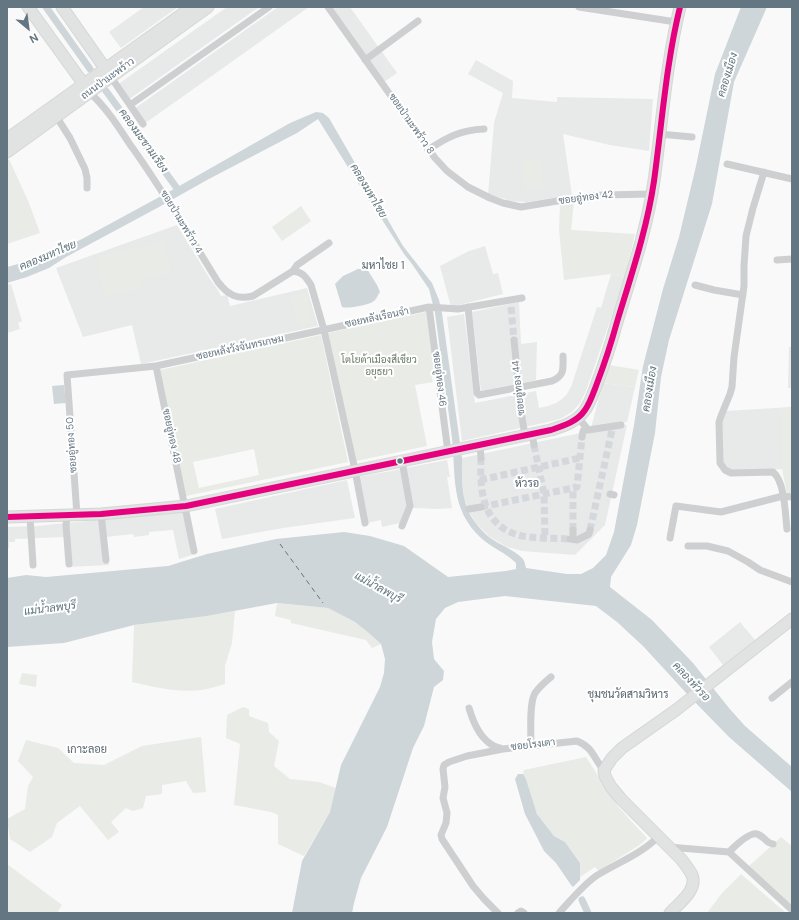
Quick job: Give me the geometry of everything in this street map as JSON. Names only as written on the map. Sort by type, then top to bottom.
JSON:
[{"type":"main road","points":[[28,7],[86,88]]},
{"type":"main road","points":[[62,7],[108,73]]},
{"type":"main road","name":"ถนนป่ามะพร้าว","points":[[108,73],[192,7]]},
{"type":"main road","name":"ถนนป่ามะพร้าว","points":[[7,140],[208,7]]},
{"type":"main road","points":[[7,517],[72,516],[186,506],[551,430],[566,425],[578,417],[584,411],[590,400],[601,374],[642,237],[651,194],[668,70],[680,7]]},
{"type":"main road","name":"ถนนป่ามะพร้าว","points":[[7,152],[56,116],[86,88]]},
{"type":"main road","points":[[670,913],[691,890],[693,876],[681,859],[621,799],[611,787],[605,776],[604,770],[612,758],[622,748],[676,710],[792,619]]},
{"type":"street","points":[[130,105],[269,7]]},
{"type":"street","name":"ซอยป่ามะพร้าว 8","points":[[328,7],[428,150],[447,171],[468,187],[490,198],[521,207]]},
{"type":"street","points":[[579,7],[676,22]]},
{"type":"street","points":[[365,60],[418,21]]},
{"type":"street","points":[[108,73],[143,124]]},
{"type":"street","name":"ซอยป่ามะพร้าว 4","points":[[86,88],[120,129],[141,159],[172,206],[218,282],[226,292],[238,297],[246,298],[253,296],[293,271],[297,265],[329,243]]},
{"type":"street","points":[[56,116],[70,138],[84,165],[87,178],[87,188]]},
{"type":"street","points":[[428,150],[443,140],[465,131],[484,129]]},
{"type":"street","points":[[659,134],[692,137]]},
{"type":"street","points":[[727,164],[792,179]]},
{"type":"street","points":[[764,172],[752,208],[746,236],[744,286],[734,357],[732,387],[719,422],[720,463],[725,470],[731,474],[773,472],[777,476],[784,496],[787,529]]},
{"type":"street","name":"ซอยอู่ทอง 42","points":[[521,207],[580,197],[651,194]]},
{"type":"street","points":[[777,260],[792,259]]},
{"type":"street","points":[[293,271],[304,275],[311,285],[324,330],[355,470],[365,523]]},
{"type":"street","points":[[695,285],[743,295]]},
{"type":"street","name":"ซอยหลังเรือนจำ","points":[[324,330],[431,307],[458,309],[510,303],[522,298]]},
{"type":"street","name":"ซอยอู่ทอง 46","points":[[431,307],[454,451]]},
{"type":"street","points":[[468,308],[478,394],[480,395],[519,388],[552,381],[559,378],[563,372],[563,356]]},
{"type":"street","name":"ซอยหลังวังจันทรเกษม","points":[[67,375],[156,366],[324,330]]},
{"type":"street","name":"ซอยอู่ทอง 44","points":[[514,340],[521,411],[528,435],[534,446]]},
{"type":"street","name":"ซอยอู่ทอง 48","points":[[156,366],[186,506],[194,551]]},
{"type":"street","name":"ซอยอู่ทอง 50","points":[[67,375],[72,516],[66,524],[69,564]]},
{"type":"street","points":[[578,417],[588,430],[612,428],[621,425]]},
{"type":"street","points":[[582,437],[583,431],[586,428]]},
{"type":"street","points":[[480,445],[481,458]]},
{"type":"street","points":[[402,461],[410,506],[402,526]]},
{"type":"street","points":[[670,538],[676,506],[721,512],[784,496],[792,497]]},
{"type":"street","points":[[469,509],[481,507]]},
{"type":"street","points":[[101,514],[106,560]]},
{"type":"street","points":[[30,517],[33,565]]},
{"type":"street","points":[[573,530],[571,539],[577,540],[589,534],[590,530]]},
{"type":"street","points":[[688,546],[707,546],[728,551],[760,570],[792,582]]},
{"type":"street","points":[[530,746],[532,704],[534,694],[541,685],[551,677]]},
{"type":"street","points":[[772,698],[792,682]]},
{"type":"street","name":"ซอยโรงเตา","points":[[469,708],[476,726],[486,740],[493,746],[503,749],[577,741],[590,748],[604,770]]},
{"type":"street","points":[[498,913],[472,886],[442,839],[447,812],[443,798],[445,787],[443,769],[444,765],[449,762],[466,756],[503,749]]},
{"type":"street","points":[[728,852],[749,836],[754,834],[758,834],[773,844]]},
{"type":"street","points":[[559,913],[579,890],[595,877],[646,848],[658,837]]},
{"type":"street","points":[[668,847],[728,852],[792,910]]},
{"type":"street","points":[[518,913],[521,911],[524,913]]},
{"type":"shaded area","points":[[144,7],[178,7],[121,48],[109,32]]},
{"type":"shaded area","points":[[227,7],[259,7],[128,100],[117,85]]},
{"type":"shaded area","points":[[278,7],[309,7],[144,124],[134,109]]},
{"type":"shaded area","points":[[331,7],[350,7],[397,73],[384,82]]},
{"type":"shaded area","points":[[476,60],[513,81],[512,98],[557,102],[557,97],[653,99],[649,151],[610,145],[563,134],[572,195],[527,202],[507,201],[506,199],[488,195],[494,123],[503,93],[468,74]]},
{"type":"shaded area","points":[[177,225],[221,296],[227,295],[230,306],[307,288],[318,326],[141,364],[132,325],[83,337],[56,268]]},
{"type":"shaded area","points":[[485,246],[493,274],[498,273],[503,294],[451,307],[440,266],[469,251]]},
{"type":"shaded area","points":[[611,274],[625,277],[586,391],[580,403],[572,412],[562,418],[552,421],[462,441],[447,317],[464,314],[475,403],[536,391],[539,408],[548,406],[562,399],[571,387],[597,307],[601,308]]},
{"type":"shaded area","points":[[11,284],[22,321],[18,323],[20,329],[7,333],[7,285]]},
{"type":"shaded area","points":[[519,302],[521,344],[537,342],[536,380],[481,391],[472,312]]},
{"type":"shaded area","points":[[789,347],[792,347],[792,388],[788,388]]},
{"type":"shaded area","points":[[603,383],[635,387],[627,422],[591,428]]},
{"type":"shaded area","points":[[792,407],[782,459],[782,469],[726,473],[722,466],[720,424],[725,411]]},
{"type":"shaded area","points":[[627,425],[605,525],[575,555],[522,551],[507,547],[490,537],[476,523],[468,510],[464,497],[462,458],[590,431]]},
{"type":"shaded area","points":[[447,460],[450,477],[447,477],[452,508],[413,508],[406,468]]},
{"type":"shaded area","points":[[402,469],[408,506],[400,523],[382,527],[381,520],[367,523],[358,477]]},
{"type":"shaded area","points":[[347,480],[355,518],[283,528],[222,539],[215,509]]},
{"type":"shaded area","points":[[185,512],[192,555],[179,559],[173,530],[149,532],[149,535],[134,537],[133,534],[106,537],[109,565],[67,567],[65,537],[15,539],[15,542],[9,542],[9,548],[7,548],[7,527],[36,526]]},
{"type":"shaded area","points":[[740,622],[755,640],[723,665],[709,647]]},
{"type":"green space","points":[[9,159],[29,203],[40,233],[7,244],[7,161]]},
{"type":"green space","points":[[541,159],[543,188],[525,189],[523,160]]},
{"type":"green space","points":[[574,202],[571,230],[635,234],[625,277],[611,274],[564,280],[559,230],[560,204]]},
{"type":"green space","points":[[301,206],[311,221],[282,241],[272,227]]},
{"type":"green space","points":[[165,241],[172,273],[140,280],[142,288],[105,297],[96,257]]},
{"type":"green space","points":[[306,293],[313,323],[298,326],[291,296]]},
{"type":"green space","name":"โตโยต้าเมืองสีเขียว อยุธยา","points":[[426,312],[434,369],[432,370],[433,373],[431,374],[433,382],[415,385],[427,446],[356,461],[328,333]]},
{"type":"green space","points":[[321,335],[348,462],[186,496],[160,370]],"holes":[[[254,449],[259,475],[199,488],[193,462]]]},
{"type":"green space","points":[[609,365],[639,370],[635,387],[603,383]]},
{"type":"green space","points":[[792,407],[792,495],[787,494],[782,469],[781,408]]},
{"type":"green space","points":[[277,603],[328,608],[355,622],[381,644],[372,648],[366,640],[291,623],[291,620],[275,616]]},
{"type":"green space","points":[[235,611],[232,643],[225,666],[225,684],[204,690],[184,691],[132,682],[134,625]]},
{"type":"green space","points":[[22,673],[37,675],[36,687],[19,684]]},
{"type":"green space","points":[[243,707],[249,709],[249,716],[268,723],[269,732],[279,741],[274,766],[290,779],[319,782],[336,788],[330,812],[304,856],[278,844],[278,815],[271,812],[234,805],[240,744],[226,738],[227,715]]},
{"type":"green space","points":[[201,737],[206,792],[193,793],[186,781],[162,785],[162,794],[146,796],[143,808],[133,811],[126,808],[111,822],[119,832],[108,840],[80,806],[57,823],[52,837],[30,852],[10,839],[7,819],[25,809],[28,786],[33,777],[18,761],[26,740],[58,748],[74,763],[104,765],[142,746]]},
{"type":"green space","points":[[586,757],[617,805],[647,838],[641,844],[599,871],[595,867],[580,877],[580,863],[565,842],[554,836],[537,814],[523,774],[524,770]]},
{"type":"green space","points":[[781,837],[792,846],[792,908],[748,867]]},
{"type":"green space","points":[[7,864],[62,905],[57,913],[7,913]]},
{"type":"green space","points":[[741,874],[786,913],[707,913],[722,893]]},
{"type":"water","points":[[741,7],[767,7],[734,82],[712,204],[669,340],[661,377],[655,433],[637,525],[631,545],[611,577],[610,587],[652,620],[693,663],[745,726],[792,767],[792,792],[729,737],[643,646],[617,622],[596,606],[505,596],[458,602],[445,608],[436,619],[432,642],[434,659],[444,671],[443,680],[434,687],[424,726],[413,748],[387,827],[361,878],[352,913],[292,913],[302,861],[330,812],[341,765],[380,687],[384,673],[385,659],[381,644],[355,622],[328,608],[277,603],[207,616],[134,625],[64,643],[7,647],[7,578],[26,575],[46,577],[168,566],[207,554],[276,539],[344,532],[370,536],[404,546],[448,577],[516,569],[516,563],[508,556],[485,542],[471,527],[459,504],[456,492],[452,438],[435,313],[429,289],[374,209],[318,119],[297,133],[207,180],[66,257],[49,268],[7,283],[7,267],[36,259],[82,239],[290,123],[316,112],[323,113],[329,118],[403,246],[432,283],[439,300],[462,458],[463,491],[470,514],[477,525],[489,537],[516,553],[523,559],[526,568],[567,574],[581,574],[593,568],[606,555],[614,532],[634,425],[643,366],[663,289],[679,237],[696,166],[715,74]]},
{"type":"water","points":[[358,269],[367,269],[380,292],[375,300],[371,302],[353,307],[342,307],[335,284],[343,276]]},
{"type":"water","points":[[64,385],[66,403],[54,404],[52,386]]},
{"type":"water","points":[[518,774],[523,774],[526,779],[537,814],[554,836],[565,842],[580,863],[580,880],[573,887],[556,863],[544,851],[525,814],[515,779]]},
{"type":"waterway","name":"คลองมะขามเรียง","points":[[46,7],[90,69]]},
{"type":"waterway","name":"คลองมะขามเรียง","points":[[106,91],[179,191]]},
{"type":"waterway","points":[[582,900],[588,913]]},
{"type":"ferry route","points":[[280,544],[323,603]]},
{"type":"tunnel","points":[[511,307],[514,340]]},
{"type":"tunnel","points":[[590,530],[612,430]]},
{"type":"tunnel","points":[[573,530],[573,488],[577,487],[582,437]]},
{"type":"tunnel","points":[[534,445],[544,494],[545,538]]},
{"type":"tunnel","points":[[481,458],[481,482],[485,504],[496,523],[506,530],[518,535],[537,538],[570,539]]},
{"type":"tunnel","points":[[480,480],[580,458]]},
{"type":"tunnel","points":[[481,507],[573,488]]},
{"type":"transit line","points":[[7,517],[101,514],[186,506],[551,430],[570,423],[578,418],[585,410],[593,395],[602,370],[643,235],[654,181],[671,50],[680,7]]},
{"type":"district","name":"มหาไชย 1","points":[[383,266]]},
{"type":"district","name":"หัวรอ","points":[[527,484]]},
{"type":"district","name":"ชุมชนวัดสามวิหาร","points":[[628,695]]},
{"type":"district","name":"เกาะลอย","points":[[87,750]]},
{"type":"water label","name":"คลองเมือง","points":[[728,75]]},
{"type":"water label","name":"คลองมหาไชย","points":[[368,191]]},
{"type":"water label","name":"คลองมหาไชย","points":[[48,256]]},
{"type":"water label","name":"คลองเมือง","points":[[650,389]]},
{"type":"water label","name":"แม่น้ำลพบุรี","points":[[378,588]]},
{"type":"water label","name":"แม่น้ำลพบุรี","points":[[50,609]]},
{"type":"water label","name":"คลองหัวรอ","points":[[691,682]]}]
